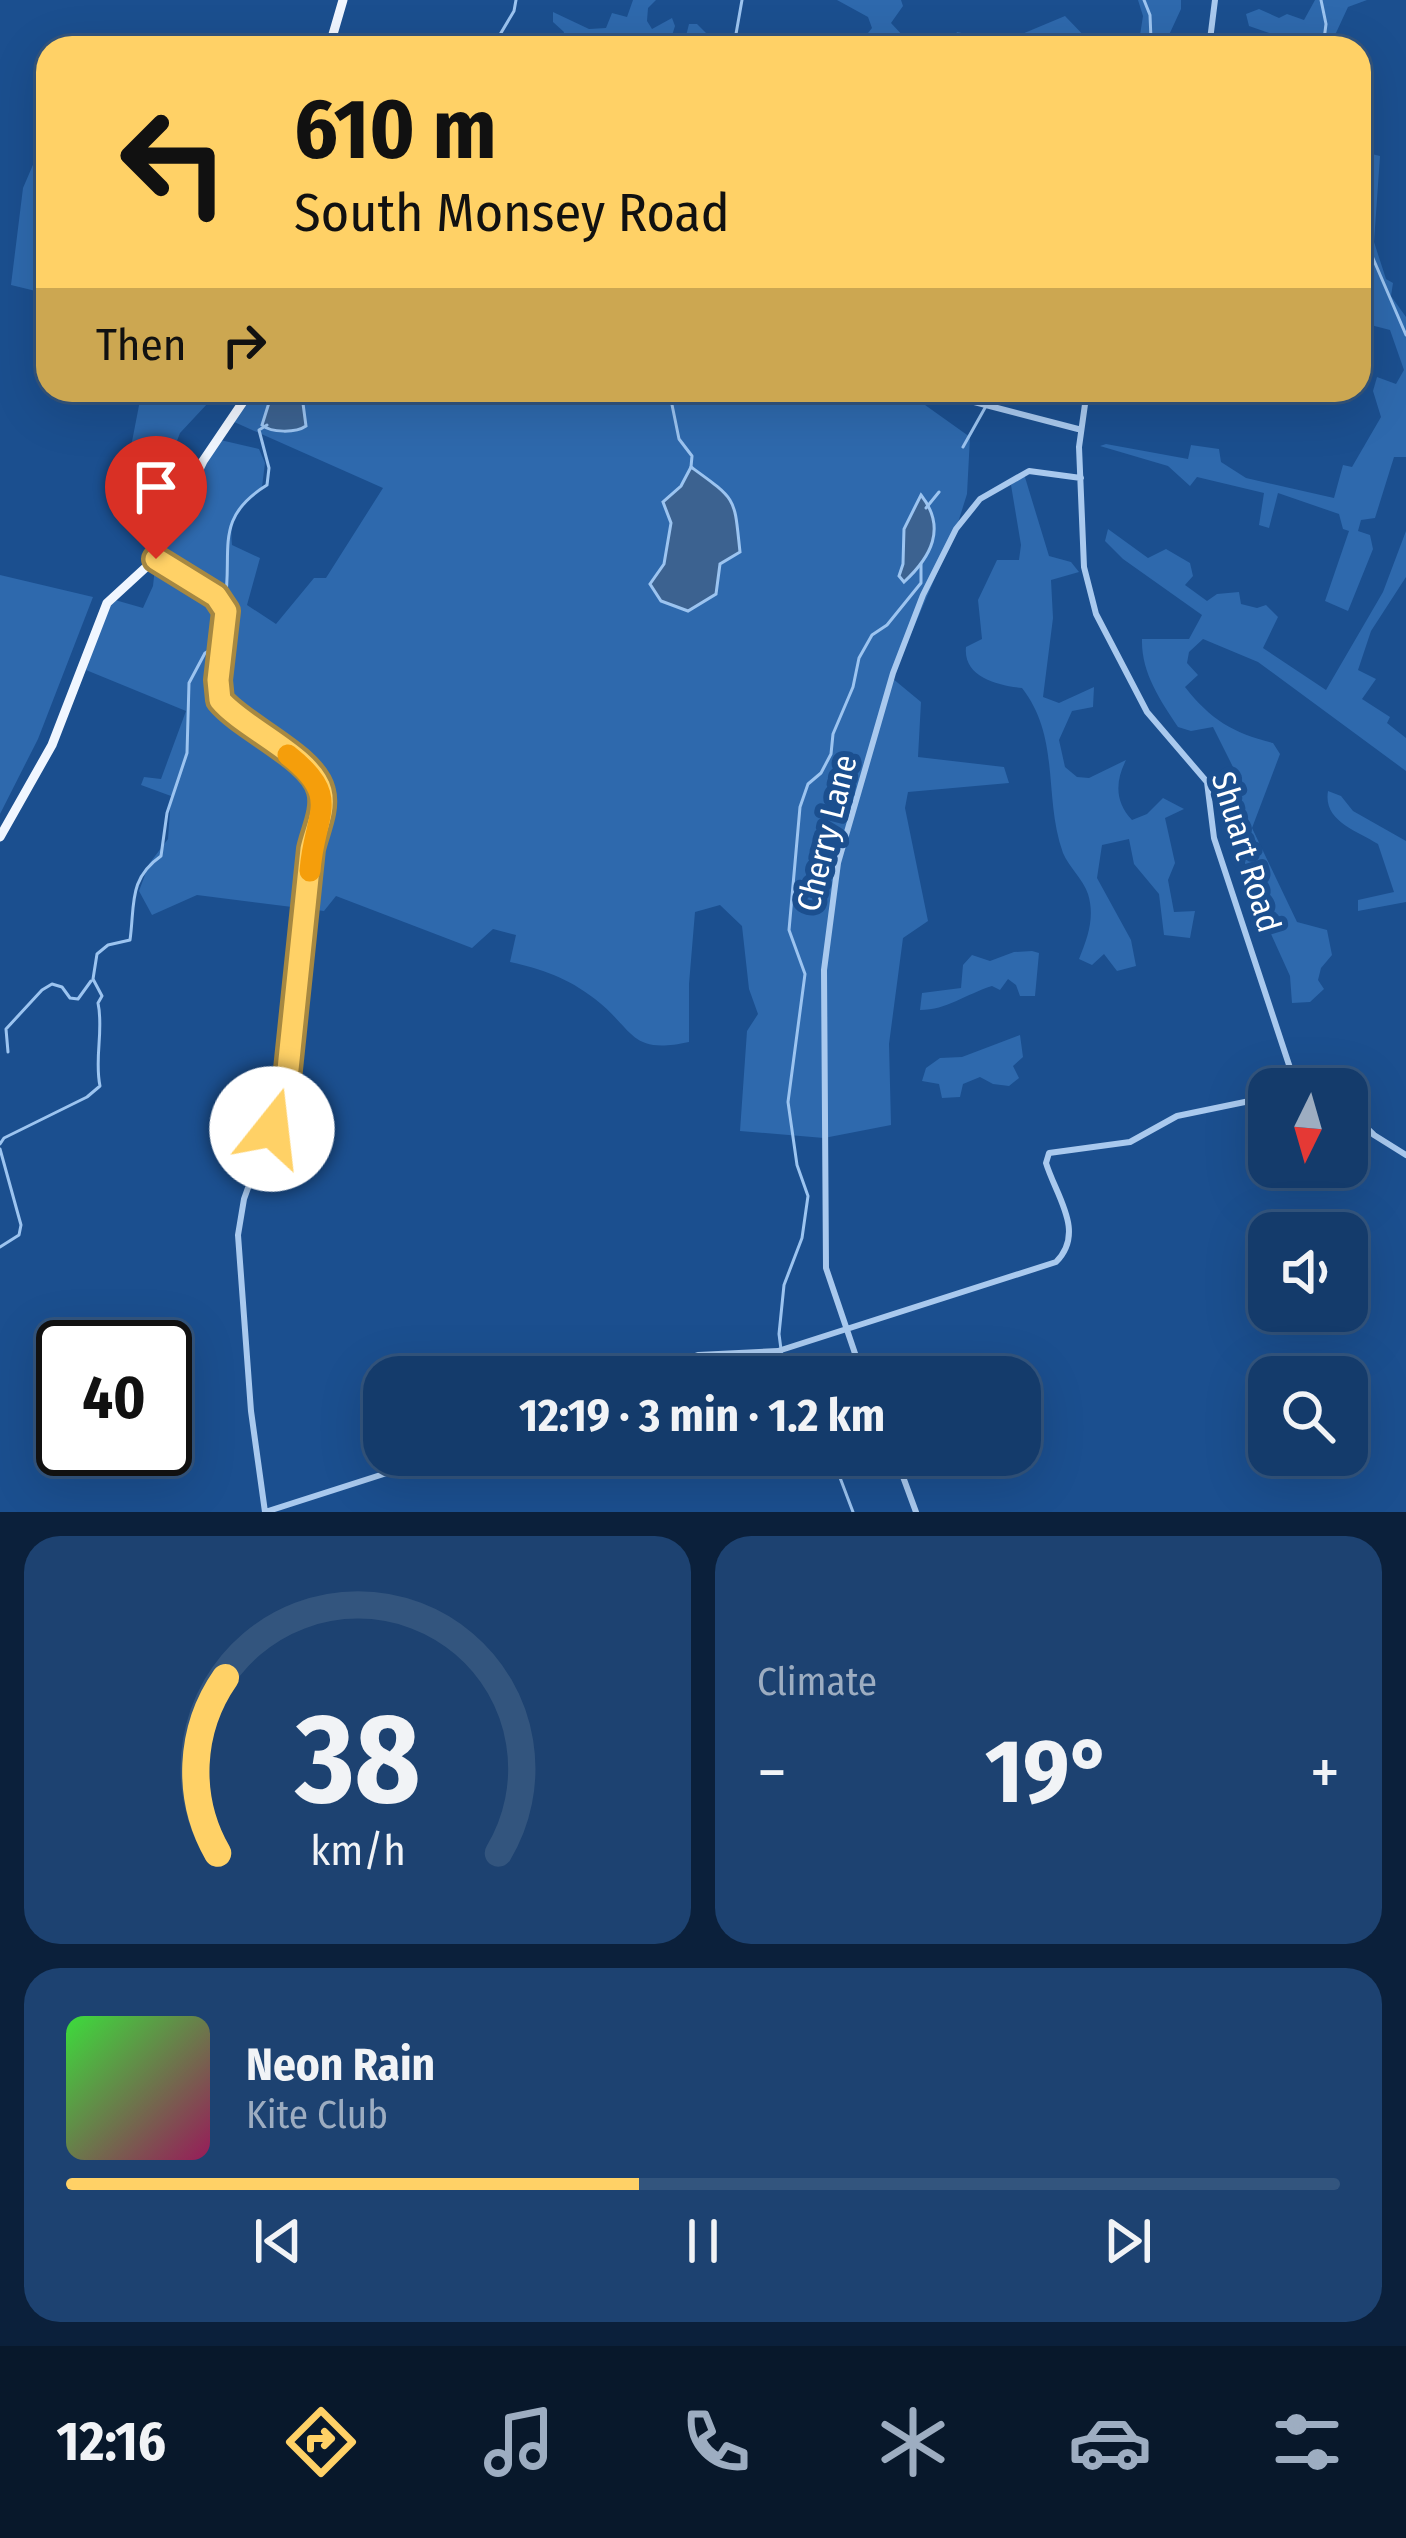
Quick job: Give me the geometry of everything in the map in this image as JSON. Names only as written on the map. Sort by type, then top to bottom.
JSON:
[{"type":"main road","points":[[332,36],[343,0]]},
{"type":"main road","points":[[0,837],[52,746],[107,603],[156,559],[203,461],[242,402]]},
{"type":"street","points":[[1210,36],[1215,0]]},
{"type":"street","points":[[972,402],[1078,429]]},
{"type":"street","name":"Shuart Road","points":[[1084,402],[1078,429],[1084,567],[1096,614],[1147,712],[1207,782],[1214,838],[1290,1068]]},
{"type":"street","name":"Cherry Lane","points":[[855,1356],[826,1263],[824,970],[833,883],[893,674],[923,595],[956,529],[970,508],[1024,473],[1038,470],[1081,478]]},
{"type":"street","points":[[156,559],[216,596],[226,611],[220,700],[307,770],[322,792],[311,849],[287,1079],[244,1199],[238,1235],[254,1440],[265,1512],[377,1476]]},
{"type":"street","points":[[695,1356],[767,1354],[1056,1262],[1068,1244],[1070,1227],[1046,1163],[1053,1151],[1117,1145],[1192,1112],[1248,1101]]},
{"type":"street","points":[[1368,1128],[1406,1155]]},
{"type":"street","points":[[903,1476],[916,1512]]},
{"type":"shaded area","points":[[633,0],[656,0],[648,8],[652,29],[672,18],[675,26],[672,36],[563,36],[553,22],[553,12],[589,29],[606,28],[612,13],[627,17]]},
{"type":"shaded area","points":[[837,0],[901,0],[903,6],[891,23],[903,36],[866,36],[872,28],[868,17]]},
{"type":"shaded area","points":[[1138,0],[1181,0],[1169,36],[1140,36],[1143,16]]},
{"type":"shaded area","points":[[1315,0],[1367,0],[1348,7],[1335,36],[1278,36],[1249,26],[1246,14],[1259,9],[1279,18],[1287,14],[1304,20]]},
{"type":"shaded area","points":[[1065,16],[1084,36],[1017,36]]},
{"type":"shaded area","points":[[689,24],[697,24],[709,36],[686,36]]},
{"type":"shaded area","points":[[1371,154],[1380,156],[1374,242],[1386,279],[1393,283],[1391,296],[1406,317],[1406,457],[1394,457],[1375,518],[1361,520],[1358,531],[1370,535],[1373,549],[1348,611],[1325,601],[1349,531],[1343,529],[1339,514],[1278,493],[1269,528],[1259,525],[1264,493],[1197,477],[1190,486],[1168,466],[1100,446],[1188,459],[1191,445],[1219,449],[1221,462],[1246,478],[1334,498],[1343,465],[1352,467],[1381,417],[1373,391],[1377,377],[1396,384],[1404,370],[1390,330],[1371,325]]},
{"type":"shaded area","points":[[36,158],[36,291],[11,285],[23,188]]},
{"type":"shaded area","points":[[140,402],[208,402],[180,433],[144,527],[123,518],[122,493]]},
{"type":"shaded area","points":[[245,402],[921,402],[970,437],[967,494],[956,529],[892,678],[921,702],[918,757],[1004,767],[1009,783],[908,792],[905,808],[928,921],[903,938],[889,1044],[891,1125],[824,1138],[740,1131],[747,1031],[758,1014],[749,989],[742,926],[720,905],[695,912],[689,1042],[669,1045],[634,1037],[575,985],[510,962],[516,935],[493,929],[472,948],[336,896],[324,911],[197,895],[152,915],[139,891],[149,864],[168,839],[171,796],[141,785],[144,777],[161,779],[186,711],[86,670],[100,618],[115,600],[143,608],[153,586],[156,558],[216,439],[259,449],[265,463],[262,487],[242,505],[231,535],[232,545],[260,558],[247,605],[276,624],[314,578],[326,578],[383,488],[232,421]]},
{"type":"shaded area","points":[[269,402],[303,402],[306,426],[284,431],[262,425]]},
{"type":"shaded area","points":[[691,467],[731,502],[740,552],[720,564],[716,594],[688,611],[661,601],[650,584],[664,564],[671,523],[663,502],[681,486]]},
{"type":"shaded area","points":[[1024,474],[1049,556],[1071,562],[1079,572],[1051,580],[1053,618],[1043,697],[1059,703],[1094,687],[1093,707],[1072,711],[1059,740],[1065,767],[1077,777],[1089,778],[1126,760],[1118,792],[1132,820],[1147,814],[1163,798],[1184,809],[1165,818],[1175,863],[1168,880],[1174,912],[1195,911],[1190,938],[1164,935],[1159,894],[1134,864],[1129,839],[1102,845],[1097,878],[1131,940],[1136,966],[1117,971],[1104,954],[1092,965],[1079,959],[1090,927],[1090,902],[1063,853],[1047,747],[1034,707],[1022,688],[984,678],[967,657],[966,647],[982,639],[978,600],[997,560],[1019,560],[1011,485]]},
{"type":"shaded area","points":[[921,495],[933,519],[932,542],[904,582],[899,576],[904,529]]},
{"type":"shaded area","points":[[1108,529],[1148,558],[1166,549],[1190,563],[1193,576],[1185,585],[1207,601],[1217,594],[1239,592],[1241,604],[1266,605],[1278,617],[1263,648],[1326,690],[1383,592],[1406,531],[1406,577],[1371,631],[1358,670],[1376,679],[1362,699],[1390,717],[1387,723],[1406,738],[1406,771],[1258,662],[1203,639],[1189,652],[1187,663],[1198,675],[1185,687],[1214,717],[1273,743],[1280,754],[1252,828],[1297,922],[1327,930],[1332,955],[1318,980],[1324,989],[1310,1002],[1292,1003],[1290,976],[1257,903],[1240,847],[1233,767],[1213,727],[1191,731],[1178,727],[1148,674],[1142,639],[1189,639],[1202,615],[1123,559],[1105,541]]},
{"type":"shaded area","points":[[0,575],[93,597],[38,739],[0,814]]},
{"type":"shaded area","points":[[1328,791],[1406,841],[1406,902],[1358,911],[1358,900],[1394,892],[1378,844],[1336,817]]},
{"type":"shaded area","points":[[1039,953],[1035,996],[1020,996],[1008,979],[1000,990],[992,986],[948,1005],[920,1010],[922,993],[961,988],[963,965],[972,955],[990,961]]},
{"type":"shaded area","points":[[1020,1035],[1023,1057],[1013,1066],[1019,1078],[1009,1086],[980,1077],[963,1084],[960,1097],[942,1098],[939,1084],[922,1081],[926,1068],[940,1058],[962,1057]]},
{"type":"waterway","points":[[499,36],[516,0]]},
{"type":"waterway","points":[[737,36],[742,0]]},
{"type":"waterway","points":[[1144,0],[1151,36]]},
{"type":"waterway","points":[[1321,0],[1324,36]]},
{"type":"waterway","points":[[1371,242],[1372,256],[1406,335]]},
{"type":"waterway","points":[[671,402],[679,439],[692,456],[691,467]]},
{"type":"waterway","points":[[963,447],[988,402]]},
{"type":"waterway","points":[[225,602],[232,523],[250,497],[267,485],[269,468],[259,430],[267,425]]},
{"type":"waterway","points":[[926,508],[939,492]]},
{"type":"waterway","points":[[782,1356],[784,1285],[802,1238],[808,1196],[797,1165],[788,1102],[805,974],[789,930],[800,807],[808,784],[821,773],[831,754],[833,734],[853,687],[859,658],[872,635],[887,625],[921,583],[921,564]]},
{"type":"waterway","points":[[0,1144],[100,1086],[98,1003],[102,996],[93,979],[97,954],[108,945],[130,940],[138,883],[161,856],[167,813],[187,753],[189,683],[212,649],[210,638],[223,611]]},
{"type":"waterway","points":[[8,1052],[6,1029],[42,990],[52,984],[78,999],[91,981]]},
{"type":"waterway","points":[[0,1149],[21,1225],[19,1235],[0,1247]]},
{"type":"waterway","points":[[839,1476],[853,1512]]},
{"type":"slow traffic","points":[[288,755],[307,770],[322,792],[310,871]]},
{"type":"route","points":[[156,559],[223,604],[227,621],[218,680],[220,700],[307,770],[322,792],[311,849],[287,1079],[272,1129]]}]
